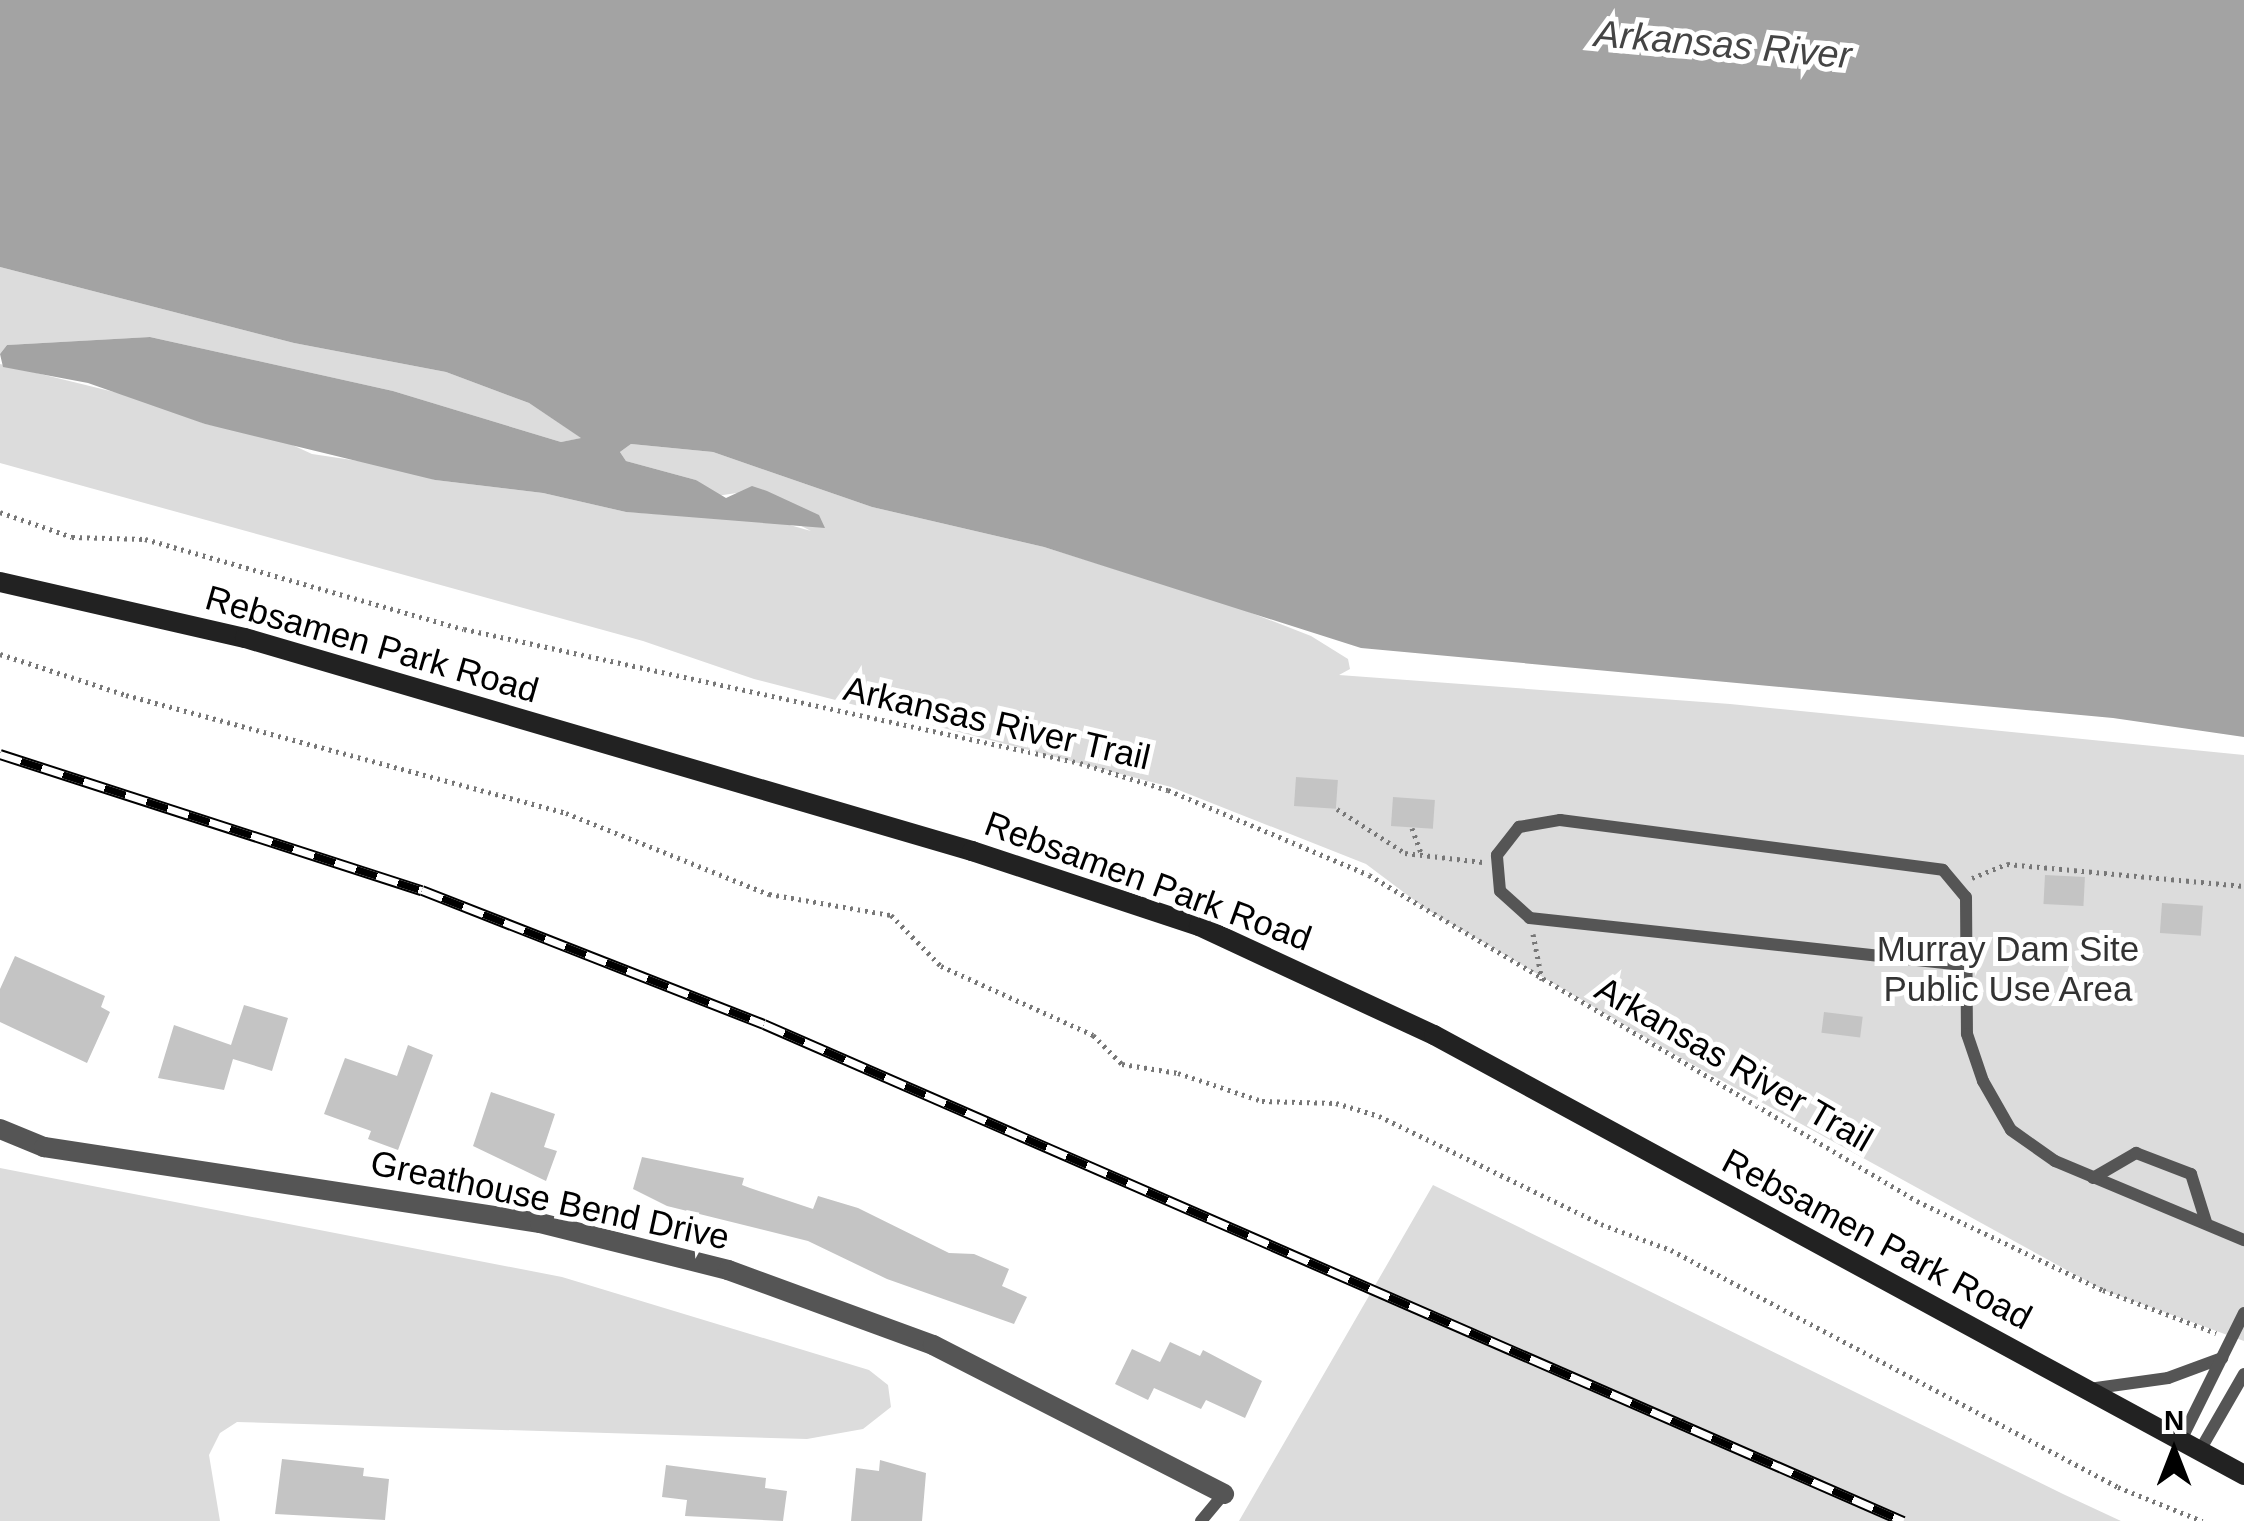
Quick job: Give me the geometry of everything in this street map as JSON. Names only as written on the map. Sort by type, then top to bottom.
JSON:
[{"type":"street","name":"Rebsamen Park Road","points":[[0,582],[245,638],[972,851],[1198,926],[1434,1035],[2244,1475]]},
{"type":"street","name":"Greathouse Bend Drive","points":[[0,1129],[44,1147],[540,1223],[728,1270],[932,1345],[1224,1494]]},
{"type":"lane","points":[[1963,964],[1530,918],[1506,902],[1495,864],[1500,846],[1518,828],[1560,820],[1930,865],[1961,885],[1968,909],[1963,964],[1968,1034],[1992,1102],[2021,1141],[2094,1178],[2244,1240]]},
{"type":"lane","points":[[2094,1178],[2136,1153],[2192,1174],[2206,1222]]},
{"type":"lane","points":[[2189,1447],[2222,1358],[2244,1313]]},
{"type":"lane","points":[[2084,1389],[2168,1378],[2222,1358]]},
{"type":"lane","points":[[2189,1447],[2244,1374]]},
{"type":"lane","points":[[1201,1521],[1224,1494]]},
{"type":"path","name":"Arkansas River Trail","points":[[0,512],[72,536],[145,538],[464,630],[1080,763],[1168,790],[1369,875],[1917,1200],[2103,1290],[2232,1339]]},
{"type":"path","points":[[0,654],[126,696],[552,809],[769,894],[892,916],[941,966],[1093,1035],[1122,1064],[1178,1073],[1262,1101],[1336,1103],[1379,1116],[1601,1224],[1671,1250],[2118,1488],[2202,1521]]},
{"type":"path","points":[[1337,808],[1376,839],[1422,856],[1495,864]]},
{"type":"path","points":[[1412,828],[1422,856]]},
{"type":"path","points":[[1961,885],[2007,864],[2244,886]]},
{"type":"path","points":[[1530,918],[1542,980]]},
{"type":"green space","points":[[0,267],[294,343],[446,372],[529,403],[582,438],[561,442],[393,391],[150,337],[7,345],[0,354]]},
{"type":"green space","name":"Murray Dam Site Public Use Area","points":[[0,364],[159,403],[205,424],[275,437],[312,454],[399,467],[435,480],[543,493],[626,512],[779,522],[811,531],[737,493],[716,496],[696,480],[626,461],[620,452],[631,444],[713,452],[872,507],[1044,547],[1231,605],[1311,636],[1348,659],[1350,669],[1339,675],[1730,704],[2244,755],[2244,1341],[2103,1290],[1690,1063],[1426,909],[1366,864],[1171,787],[754,679],[643,641],[0,463]]},
{"type":"green space","points":[[0,1168],[562,1277],[869,1370],[888,1385],[891,1407],[863,1429],[807,1439],[237,1422],[220,1433],[209,1455],[220,1521],[0,1521]]},
{"type":"green space","points":[[1433,1185],[2063,1494],[2121,1521],[1239,1521]]},
{"type":"water","name":"Arkansas River","points":[[0,0],[2244,0],[2244,737],[2113,718],[1361,648],[1044,547],[872,507],[713,452],[631,444],[620,452],[626,461],[696,480],[726,498],[752,486],[767,491],[819,515],[825,528],[626,512],[543,493],[435,480],[205,424],[88,383],[3,367],[0,354],[7,345],[150,337],[393,391],[561,442],[581,438],[529,403],[446,372],[294,343],[0,267]]},
{"type":"building","points":[[1296,777],[1338,780],[1336,809],[1294,806]]},
{"type":"building","points":[[1393,797],[1435,800],[1433,829],[1391,826]]},
{"type":"building","points":[[2045,875],[2085,877],[2083,906],[2043,904]]},
{"type":"building","points":[[2162,903],[2203,906],[2201,936],[2160,933]]},
{"type":"building","points":[[15,956],[105,996],[101,1007],[110,1012],[87,1063],[0,1022],[0,989]]},
{"type":"building","points":[[244,1005],[288,1018],[272,1071],[233,1059],[224,1090],[158,1078],[174,1025],[231,1045]]},
{"type":"building","points":[[1824,1012],[1863,1017],[1860,1038],[1821,1033]]},
{"type":"building","points":[[408,1045],[433,1055],[398,1150],[368,1139],[371,1131],[324,1114],[345,1058],[397,1076]]},
{"type":"building","points":[[491,1092],[555,1114],[544,1147],[557,1151],[546,1181],[473,1146]]},
{"type":"building","points":[[642,1157],[744,1178],[742,1185],[813,1209],[818,1196],[858,1208],[949,1253],[974,1254],[1009,1269],[1002,1286],[1027,1297],[1014,1324],[887,1279],[808,1241],[667,1206],[633,1189]]},
{"type":"building","points":[[1170,1342],[1200,1356],[1203,1350],[1262,1381],[1245,1418],[1206,1400],[1201,1409],[1154,1388],[1148,1400],[1115,1384],[1132,1349],[1160,1362]]},
{"type":"building","points":[[282,1459],[364,1468],[363,1476],[389,1479],[385,1520],[275,1514]]},
{"type":"building","points":[[880,1460],[926,1473],[922,1521],[851,1521],[856,1468],[879,1471]]},
{"type":"building","points":[[666,1465],[766,1478],[765,1488],[787,1491],[783,1521],[685,1516],[687,1500],[662,1497]]},
{"type":"railway","points":[[0,754],[422,890],[764,1024],[1903,1521]]}]
